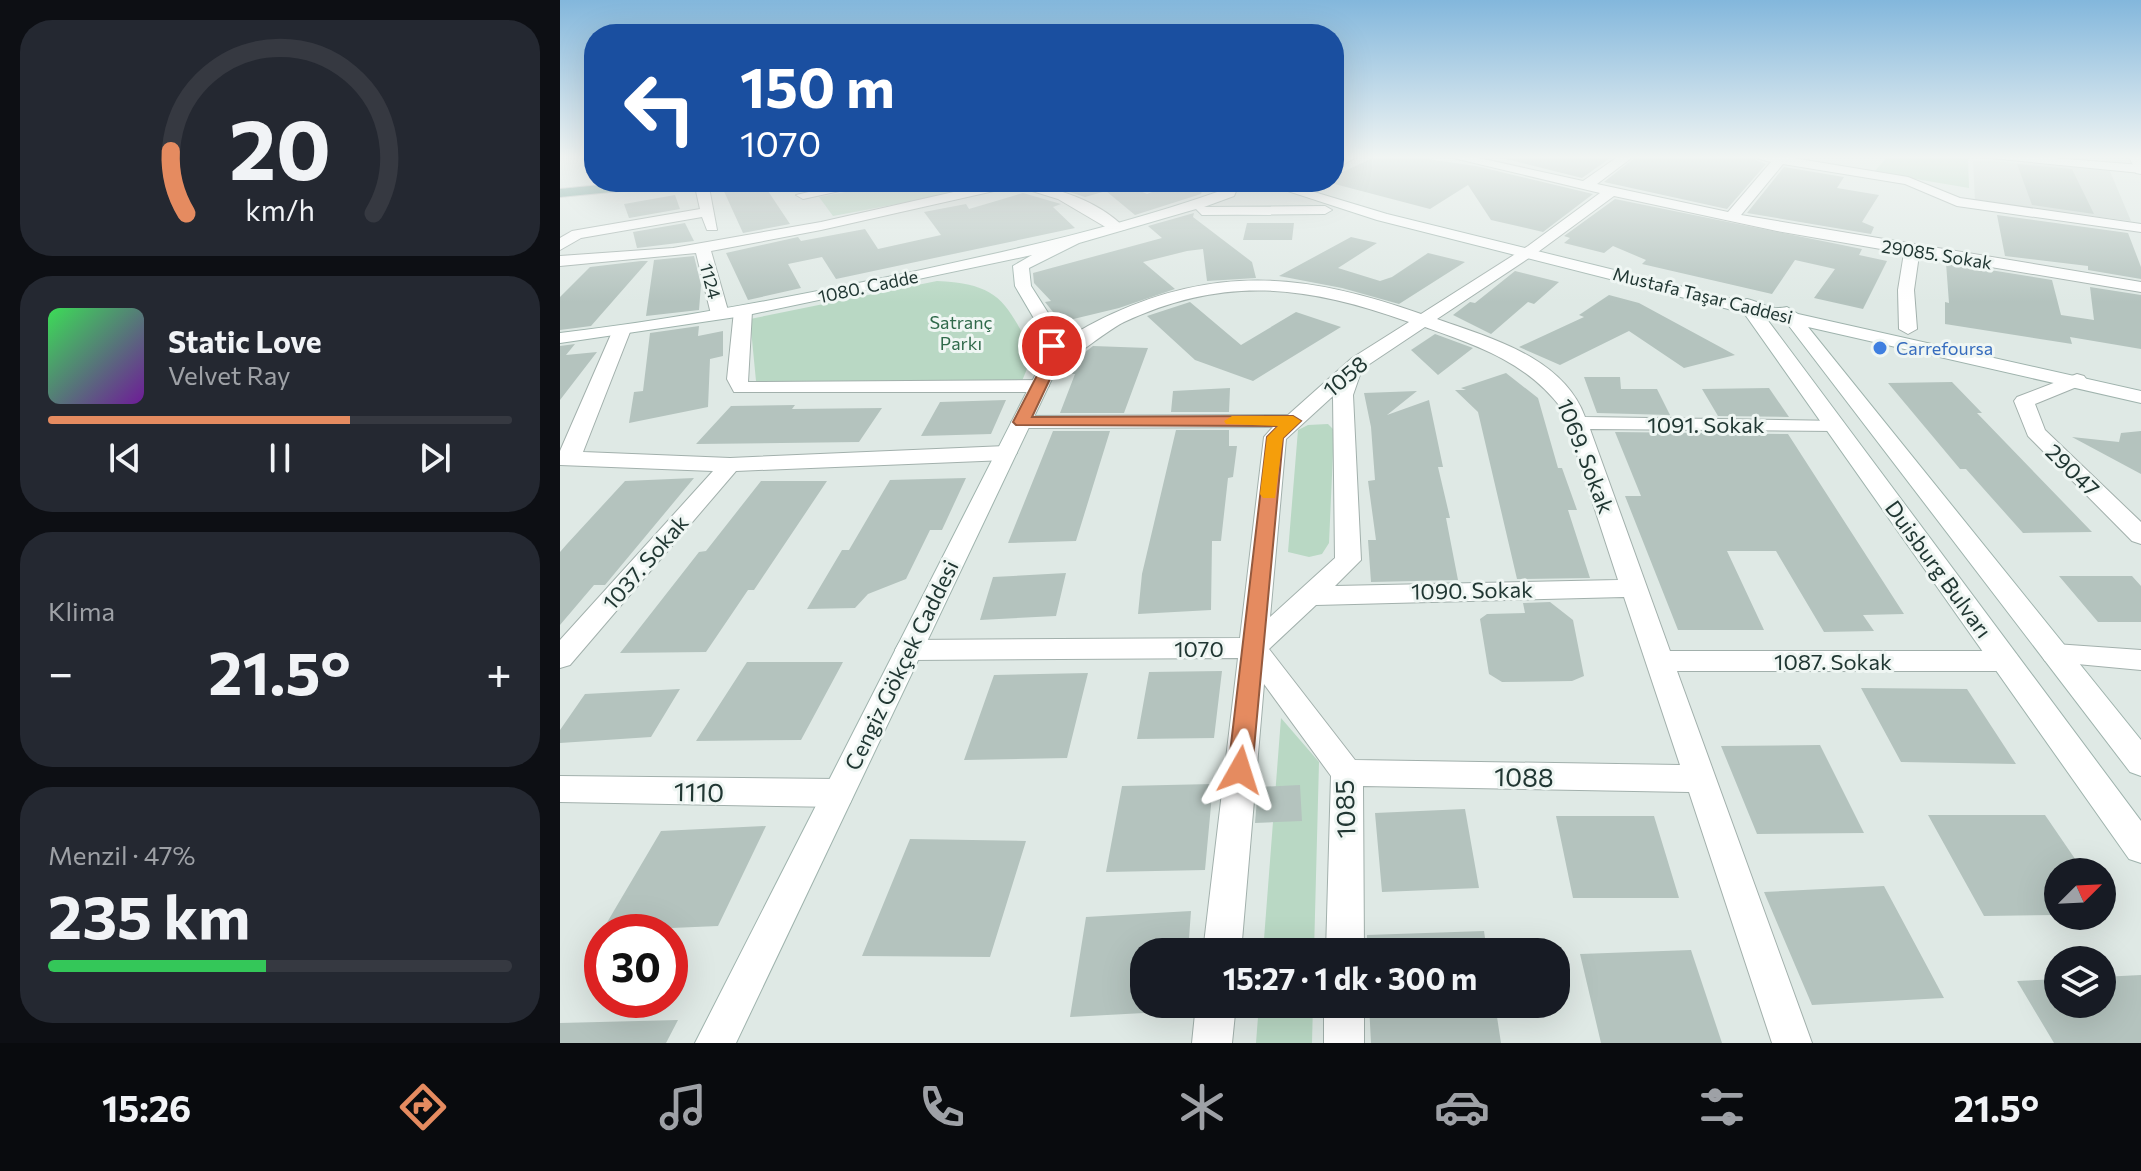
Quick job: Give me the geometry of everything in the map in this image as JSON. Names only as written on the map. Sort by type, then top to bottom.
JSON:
[{"type":"street","name":"1124","points":[[706,205],[720,314]]},
{"type":"street","points":[[816,205],[831,224]]},
{"type":"street","points":[[560,261],[710,246],[831,224],[901,205]]},
{"type":"street","points":[[1078,205],[1119,229]]},
{"type":"street","name":"Mustafa Taşar Caddesi","points":[[1172,215],[1195,205]]},
{"type":"street","points":[[1254,208],[1258,205]]},
{"type":"street","name":"Mustafa Taşar Caddesi","points":[[1327,205],[1737,294],[1874,334],[2141,397]]},
{"type":"street","name":"Mustafa Taşar Caddesi","points":[[1378,205],[1657,284],[1737,294],[1789,309],[1908,329],[2141,383]]},
{"type":"street","name":"1058","points":[[1223,938],[1275,437],[1359,362],[1534,249],[1593,205]]},
{"type":"street","name":"29085. Sokak","points":[[1674,205],[1912,250],[2141,287]]},
{"type":"street","points":[[1731,217],[1743,205]]},
{"type":"street","points":[[1976,205],[2141,228]]},
{"type":"street","points":[[1172,215],[1254,208],[1314,208],[1386,218]]},
{"type":"street","points":[[560,245],[577,234],[707,212]]},
{"type":"street","name":"1080. Cadde","points":[[560,338],[621,332],[743,311],[1073,241],[1172,215]]},
{"type":"street","points":[[743,311],[737,379],[741,388],[1045,374],[1048,327],[1023,286],[1021,266],[1073,241]]},
{"type":"street","points":[[1908,329],[1906,290],[1912,250]]},
{"type":"street","points":[[937,271],[993,273],[1023,286]]},
{"type":"street","points":[[1657,284],[1724,312],[1781,351]]},
{"type":"street","name":"1069. Sokak","points":[[1045,374],[1097,328],[1137,308],[1229,286],[1313,288],[1423,321],[1507,351],[1553,381],[1577,423],[1792,1043]]},
{"type":"street","name":"Duisburg Bulvarı","points":[[1737,294],[2141,848]]},
{"type":"street","name":"Duisburg Bulvarı","points":[[1789,309],[1820,353],[2141,763]]},
{"type":"street","points":[[621,332],[565,458],[730,465],[1006,453]]},
{"type":"street","points":[[1820,353],[1824,344],[1841,336],[1874,334]]},
{"type":"street","name":"1070","points":[[909,650],[1253,648],[1348,560],[1343,395],[1359,362]]},
{"type":"street","name":"Cengiz Gökçek Caddesi","points":[[715,1043],[1045,374]]},
{"type":"street","name":"29047","points":[[2077,380],[2024,401],[2035,432],[2141,536]]},
{"type":"street","points":[[1021,422],[1293,421]]},
{"type":"street","name":"1091. Sokak","points":[[1577,423],[1835,425]]},
{"type":"street","name":"1037. Sokak","points":[[560,658],[730,465]]},
{"type":"street","name":"1090. Sokak","points":[[1310,596],[1337,592],[1634,588]]},
{"type":"street","name":"1085","points":[[1253,648],[1347,773],[1345,938]]},
{"type":"street","points":[[2055,654],[2141,660]]},
{"type":"street","name":"1087. Sokak","points":[[1659,661],[2006,661]]},
{"type":"street","name":"1088","points":[[1347,773],[1700,779]]},
{"type":"street","name":"1110","points":[[560,789],[838,793]]},
{"type":"street","points":[[1212,1043],[1215,1018]]},
{"type":"street","points":[[1344,1018],[1344,1043]]},
{"type":"shaded area","points":[[1997,205],[2124,205],[2131,221]]},
{"type":"green space","points":[[825,205],[894,205],[833,216]]},
{"type":"green space","name":"Satranç Parkı","points":[[937,281],[988,291],[1007,308],[1033,354],[1022,381],[756,381],[750,319]]},
{"type":"green space","points":[[1328,424],[1334,430],[1329,543],[1322,554],[1309,557],[1288,552],[1298,430],[1308,425]]},
{"type":"green space","points":[[1281,718],[1319,762],[1314,938],[1264,938]]},
{"type":"green space","points":[[1258,1018],[1313,1018],[1312,1043],[1256,1043]]},
{"type":"building","points":[[624,205],[678,205],[680,209],[629,218]]},
{"type":"building","points":[[730,205],[777,205],[790,224],[743,233]]},
{"type":"building","points":[[962,205],[969,209],[984,205],[1059,205],[1053,207],[1075,228],[836,279],[822,257],[788,264],[801,288],[748,300],[726,253],[798,237],[801,241],[865,229],[878,249],[941,235],[924,212]]},
{"type":"building","points":[[1123,205],[1167,205],[1135,215]]},
{"type":"building","points":[[1413,205],[1437,205],[1430,209]]},
{"type":"building","points":[[1481,205],[1579,205],[1543,232],[1491,220]]},
{"type":"building","points":[[1607,205],[1643,205],[1862,249],[1859,255],[1887,261],[1863,309],[1814,298],[1835,269],[1795,260],[1772,294],[1642,264],[1646,260],[1613,246],[1604,253],[1564,243],[1570,238],[1564,236]]},
{"type":"building","points":[[1707,205],[1731,205],[1727,209]]},
{"type":"building","points":[[1754,205],[1873,205],[1862,222],[1874,227],[1871,234],[1747,213]]},
{"type":"building","points":[[2032,205],[2089,205],[2094,214]]},
{"type":"building","points":[[1194,213],[1193,217],[1252,262],[1256,278],[1207,281],[1203,249],[1187,251],[1143,262],[1175,289],[1119,308],[1061,322],[1045,302],[1051,301],[1034,283],[1033,273],[1162,238],[1148,226]]},
{"type":"building","points":[[1997,215],[2128,233],[2141,267],[2141,279],[2088,270],[2088,266],[2005,256]]},
{"type":"building","points":[[685,223],[694,241],[637,248],[633,232]]},
{"type":"building","points":[[1247,223],[1294,223],[1292,240],[1243,240]]},
{"type":"building","points":[[1351,237],[1377,243],[1338,268],[1380,281],[1392,277],[1428,253],[1465,262],[1399,304],[1342,288],[1279,276]]},
{"type":"building","points":[[694,256],[701,285],[699,310],[646,316],[654,260]]},
{"type":"building","points":[[648,261],[591,326],[560,330],[560,297],[590,267]]},
{"type":"building","points":[[1946,263],[2052,280],[2061,315],[2094,320],[2090,287],[2141,295],[2141,349],[2070,337],[2072,344],[1945,324],[1945,302],[1949,303]]},
{"type":"building","points":[[1515,271],[1559,282],[1534,304],[1528,302],[1491,334],[1453,315],[1470,302],[1475,303]]},
{"type":"building","points":[[1609,295],[1639,303],[1735,355],[1684,368],[1629,331],[1560,365],[1519,347],[1584,317],[1579,315]]},
{"type":"building","points":[[1190,302],[1241,345],[1296,312],[1341,327],[1253,381],[1195,360],[1147,316]]},
{"type":"building","points":[[699,326],[698,336],[723,331],[723,356],[710,359],[708,407],[629,423],[634,392],[643,391],[650,333]]},
{"type":"building","points":[[1435,334],[1473,348],[1438,375],[1411,350]]},
{"type":"building","points":[[575,344],[566,355],[597,352],[560,400],[560,346]]},
{"type":"building","points":[[1093,346],[1148,348],[1124,413],[1060,413],[1075,374],[1072,374],[1084,353]]},
{"type":"building","points":[[1506,373],[1538,398],[1558,468],[1562,468],[1577,510],[1568,510],[1590,578],[1517,579],[1478,412],[1455,390],[1466,390],[1461,388]]},
{"type":"building","points":[[1584,377],[1620,377],[1621,389],[1657,389],[1670,415],[1597,413]]},
{"type":"building","points":[[1952,382],[1982,413],[1977,413],[2092,532],[2023,533],[1966,469],[1960,469],[1888,383]]},
{"type":"building","points":[[1230,388],[1229,412],[1171,412],[1173,391]]},
{"type":"building","points":[[1769,388],[1789,417],[1718,416],[1702,389]]},
{"type":"building","points":[[1417,391],[1387,415],[1429,400],[1443,467],[1438,467],[1450,518],[1446,518],[1458,580],[1371,582],[1368,540],[1376,540],[1368,481],[1375,480],[1371,427],[1364,393]]},
{"type":"building","points":[[1006,400],[991,434],[921,436],[940,402]]},
{"type":"building","points":[[795,405],[792,409],[882,408],[859,442],[696,444],[731,406]]},
{"type":"building","points":[[1176,430],[1229,430],[1229,446],[1237,446],[1233,477],[1228,478],[1221,541],[1212,541],[1211,610],[1138,614],[1142,574]]},
{"type":"building","points":[[1053,431],[1110,431],[1076,541],[1008,543]]},
{"type":"building","points":[[2141,431],[2141,474],[2072,437],[2119,442],[2121,433]]},
{"type":"building","points":[[1615,432],[1788,434],[1904,614],[1863,615],[1874,631],[1824,632],[1776,551],[1727,551],[1764,630],[1678,630],[1625,496],[1641,496]]},
{"type":"building","points":[[694,478],[605,585],[594,585],[560,625],[560,552],[567,544],[625,481]]},
{"type":"building","points":[[966,478],[942,530],[930,530],[906,579],[868,594],[855,608],[807,609],[842,550],[849,550],[890,480]]},
{"type":"building","points":[[761,481],[827,481],[754,590],[748,590],[706,652],[620,653],[699,552],[706,551]]},
{"type":"building","points":[[1066,573],[1056,616],[980,620],[993,577]]},
{"type":"building","points":[[2059,576],[2132,576],[2141,586],[2141,622],[2098,622]]},
{"type":"building","points":[[1550,602],[1573,620],[1584,676],[1572,681],[1502,682],[1489,674],[1480,619],[1487,614],[1525,613],[1523,603]]},
{"type":"building","points":[[747,662],[843,662],[801,740],[696,741]]},
{"type":"building","points":[[1222,671],[1214,738],[1137,739],[1149,672]]},
{"type":"building","points":[[1088,673],[1067,758],[964,760],[994,675]]},
{"type":"building","points":[[1861,688],[1967,689],[2016,764],[1901,762]]},
{"type":"building","points":[[680,689],[651,737],[560,743],[560,730],[585,694]]},
{"type":"building","points":[[1820,745],[1864,833],[1757,834],[1721,746]]},
{"type":"building","points":[[1213,784],[1205,870],[1106,872],[1122,786]]},
{"type":"building","points":[[1300,785],[1302,821],[1255,823],[1258,787]]},
{"type":"building","points":[[1465,809],[1479,888],[1382,892],[1375,813]]},
{"type":"building","points":[[1928,815],[2045,815],[2074,858],[2044,858],[2044,915],[1984,916]]},
{"type":"building","points":[[1556,816],[1654,816],[1679,898],[1573,898]]},
{"type":"building","points":[[766,826],[718,926],[688,927],[688,914],[612,914],[661,831]]},
{"type":"building","points":[[910,839],[1026,841],[990,957],[862,956]]},
{"type":"building","points":[[1884,886],[1944,998],[1812,1005],[1764,892]]},
{"type":"building","points":[[1191,911],[1189,938],[1130,938],[1130,1014],[1070,1017],[1086,917]]},
{"type":"building","points":[[1484,931],[1485,938],[1367,938],[1367,935]]},
{"type":"building","points":[[1691,950],[1722,1043],[1601,1043],[1580,954]]},
{"type":"building","points":[[2141,975],[2141,1043],[2054,1043],[2017,981],[2044,980],[2044,1018],[2116,1018],[2116,976]]},
{"type":"building","points":[[1370,1018],[1497,1018],[1501,1043],[1371,1043]]},
{"type":"building","points":[[678,1020],[666,1043],[560,1043],[560,1023]]},
{"type":"slow traffic","points":[[1232,421],[1293,421],[1275,437],[1269,494]]},
{"type":"place","name":"Carrefoursa","points":[[1880,348]]},
{"type":"route","points":[[1052,346],[1051,362],[1021,422],[1293,421],[1275,437],[1240,770]]}]
